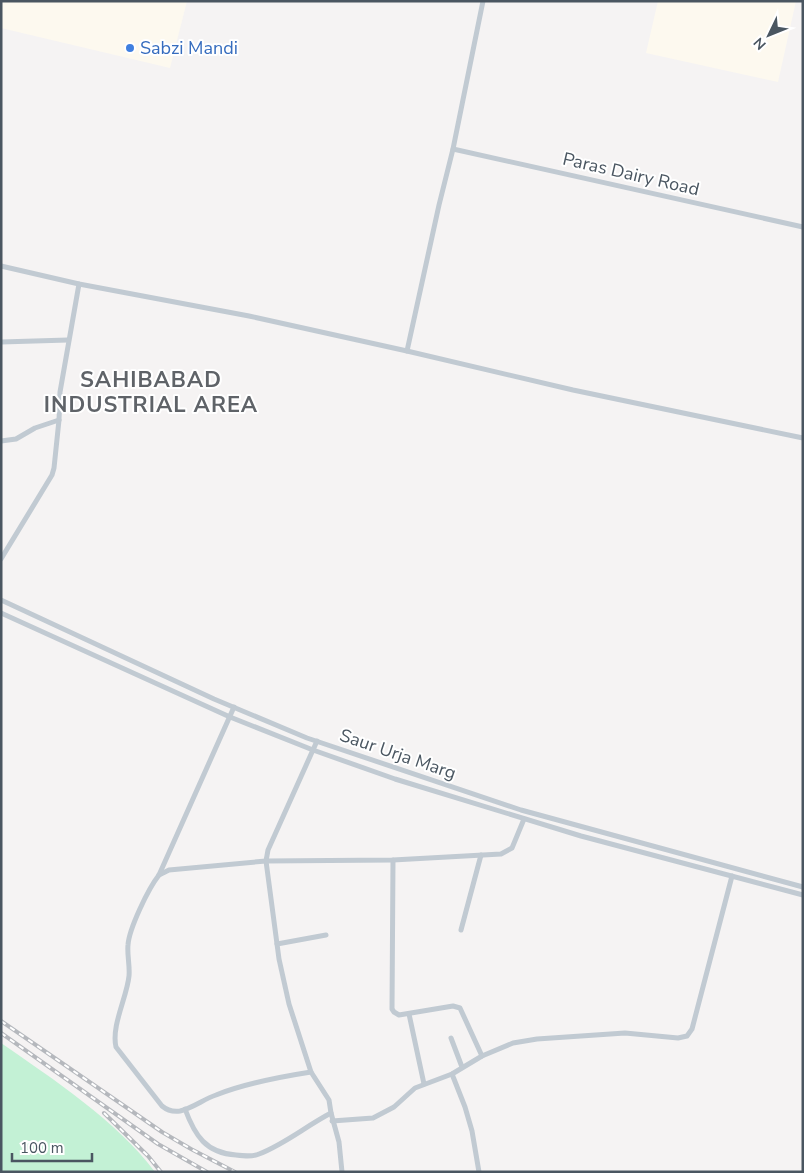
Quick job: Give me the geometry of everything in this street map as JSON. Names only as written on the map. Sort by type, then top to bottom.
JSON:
[{"type":"street","points":[[407,351],[453,149],[483,1]]},
{"type":"street","name":"Paras Dairy Road","points":[[453,149],[803,227]]},
{"type":"street","points":[[1,266],[79,284],[249,316],[573,390],[803,438]]},
{"type":"street","points":[[1,559],[52,475],[56,459],[60,392],[79,284]]},
{"type":"street","points":[[1,342],[68,340]]},
{"type":"street","points":[[1,441],[16,439],[36,428],[59,420]]},
{"type":"street","name":"Saur Urja Marg","points":[[1,600],[234,707],[317,742],[521,810],[803,887]]},
{"type":"street","name":"Saur Urja Marg","points":[[1,613],[230,717],[313,750],[395,779],[581,836],[803,895]]},
{"type":"street","points":[[234,707],[159,876],[152,884],[129,937],[129,976],[114,1041],[118,1051],[162,1106],[172,1111],[185,1110],[240,1086],[311,1072]]},
{"type":"street","points":[[317,742],[268,850],[266,861],[277,944],[289,1004],[311,1072],[329,1100],[330,1113],[339,1142],[342,1172]]},
{"type":"street","points":[[159,876],[169,870],[266,861],[393,860],[501,854],[512,848],[524,818]]},
{"type":"street","points":[[461,930],[481,855]]},
{"type":"street","points":[[393,860],[392,1009],[396,1014],[409,1014],[453,1006],[460,1008],[482,1056]]},
{"type":"street","points":[[332,1121],[373,1118],[394,1106],[410,1090],[452,1074],[482,1056],[513,1043],[538,1039],[624,1033],[678,1038],[687,1036],[692,1029],[732,876]]},
{"type":"street","points":[[277,944],[326,935]]},
{"type":"street","points":[[409,1014],[424,1084]]},
{"type":"street","points":[[451,1038],[462,1068]]},
{"type":"street","points":[[452,1074],[472,1131],[479,1172]]},
{"type":"street","points":[[185,1110],[194,1130],[210,1148],[226,1154],[247,1156],[259,1154],[279,1144],[330,1113]]},
{"type":"shaded area","name":"Sabzi Mandi","points":[[1,1],[187,1],[170,68],[1,28]]},
{"type":"shaded area","points":[[658,1],[796,1],[778,82],[646,53]]},
{"type":"green space","points":[[1,1043],[63,1086],[103,1118],[140,1153],[155,1172],[1,1172]]},
{"type":"railway","points":[[1,1021],[162,1132],[235,1172]]},
{"type":"railway","points":[[1,1033],[158,1144],[207,1172]]},
{"type":"railway","points":[[104,1113],[148,1156],[161,1172]]},
{"type":"place","name":"Sabzi Mandi","points":[[130,48]]},
{"type":"district","name":"SAHIBABAD INDUSTRIAL AREA","points":[[151,392]]}]
